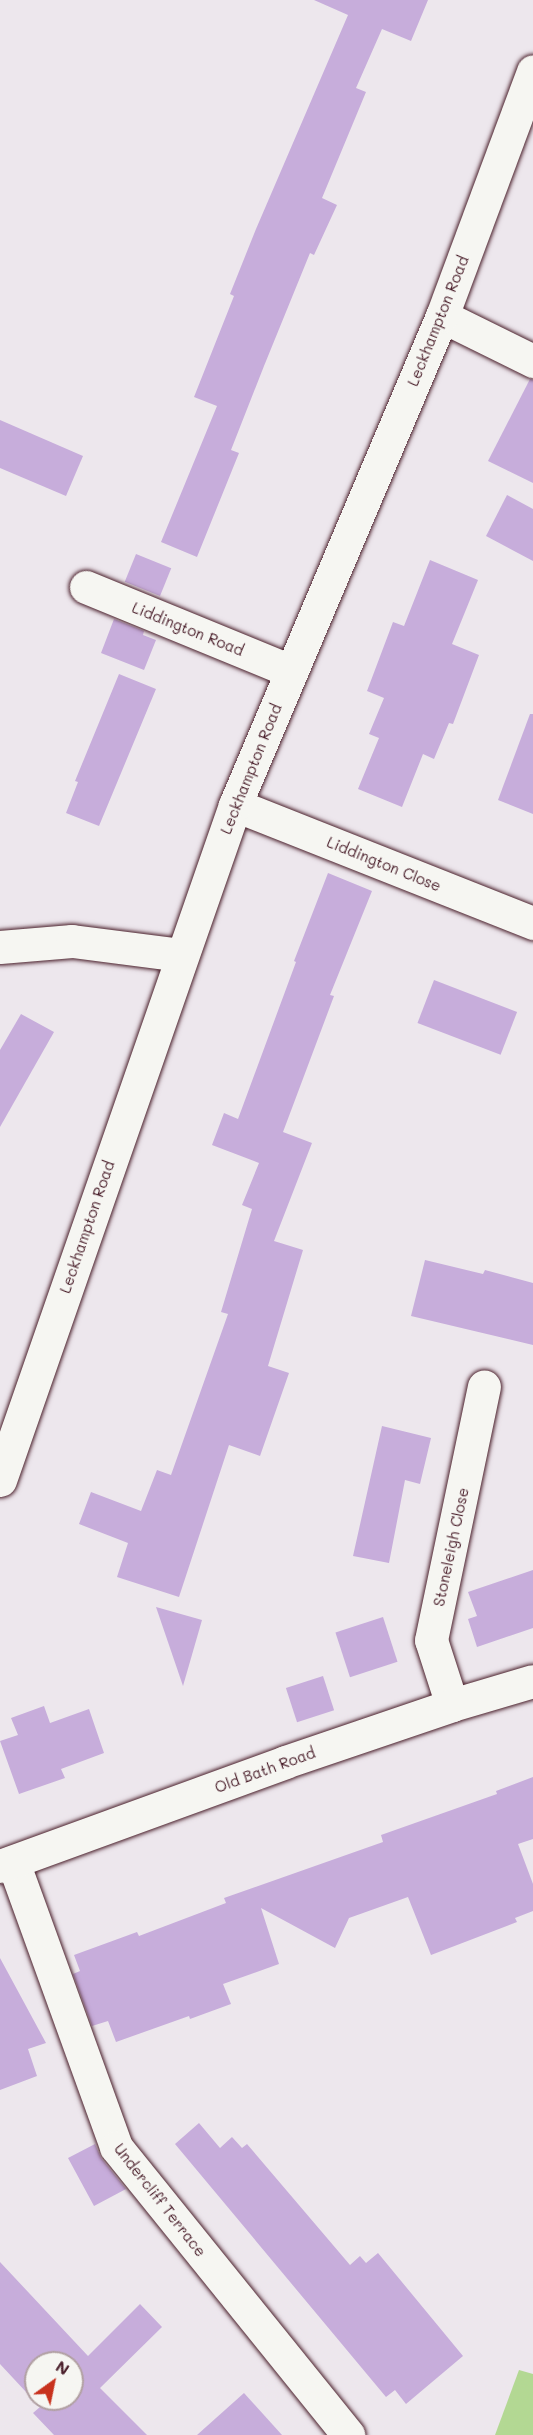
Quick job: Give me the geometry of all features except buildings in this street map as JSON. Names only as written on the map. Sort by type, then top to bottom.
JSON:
[{"type":"street","name":"Leckhampton Road","points":[[0,1480],[235,805],[442,316],[533,71]]},
{"type":"street","points":[[442,316],[533,362]]},
{"type":"street","name":"Liddington Road","points":[[86,587],[291,671]]},
{"type":"street","name":"Liddington Close","points":[[235,805],[533,923]]},
{"type":"street","points":[[0,947],[72,940],[182,955]]},
{"type":"street","name":"Stoneleigh Close","points":[[453,1705],[431,1640],[484,1386]]},
{"type":"street","name":"Old Bath Road","points":[[7,1864],[285,1762],[453,1705],[533,1681]]},
{"type":"street","name":"Undercliff Terrace","points":[[7,1864],[116,2147],[348,2435]]},
{"type":"green space","points":[[519,2370],[533,2374],[533,2435],[495,2435]]}]
